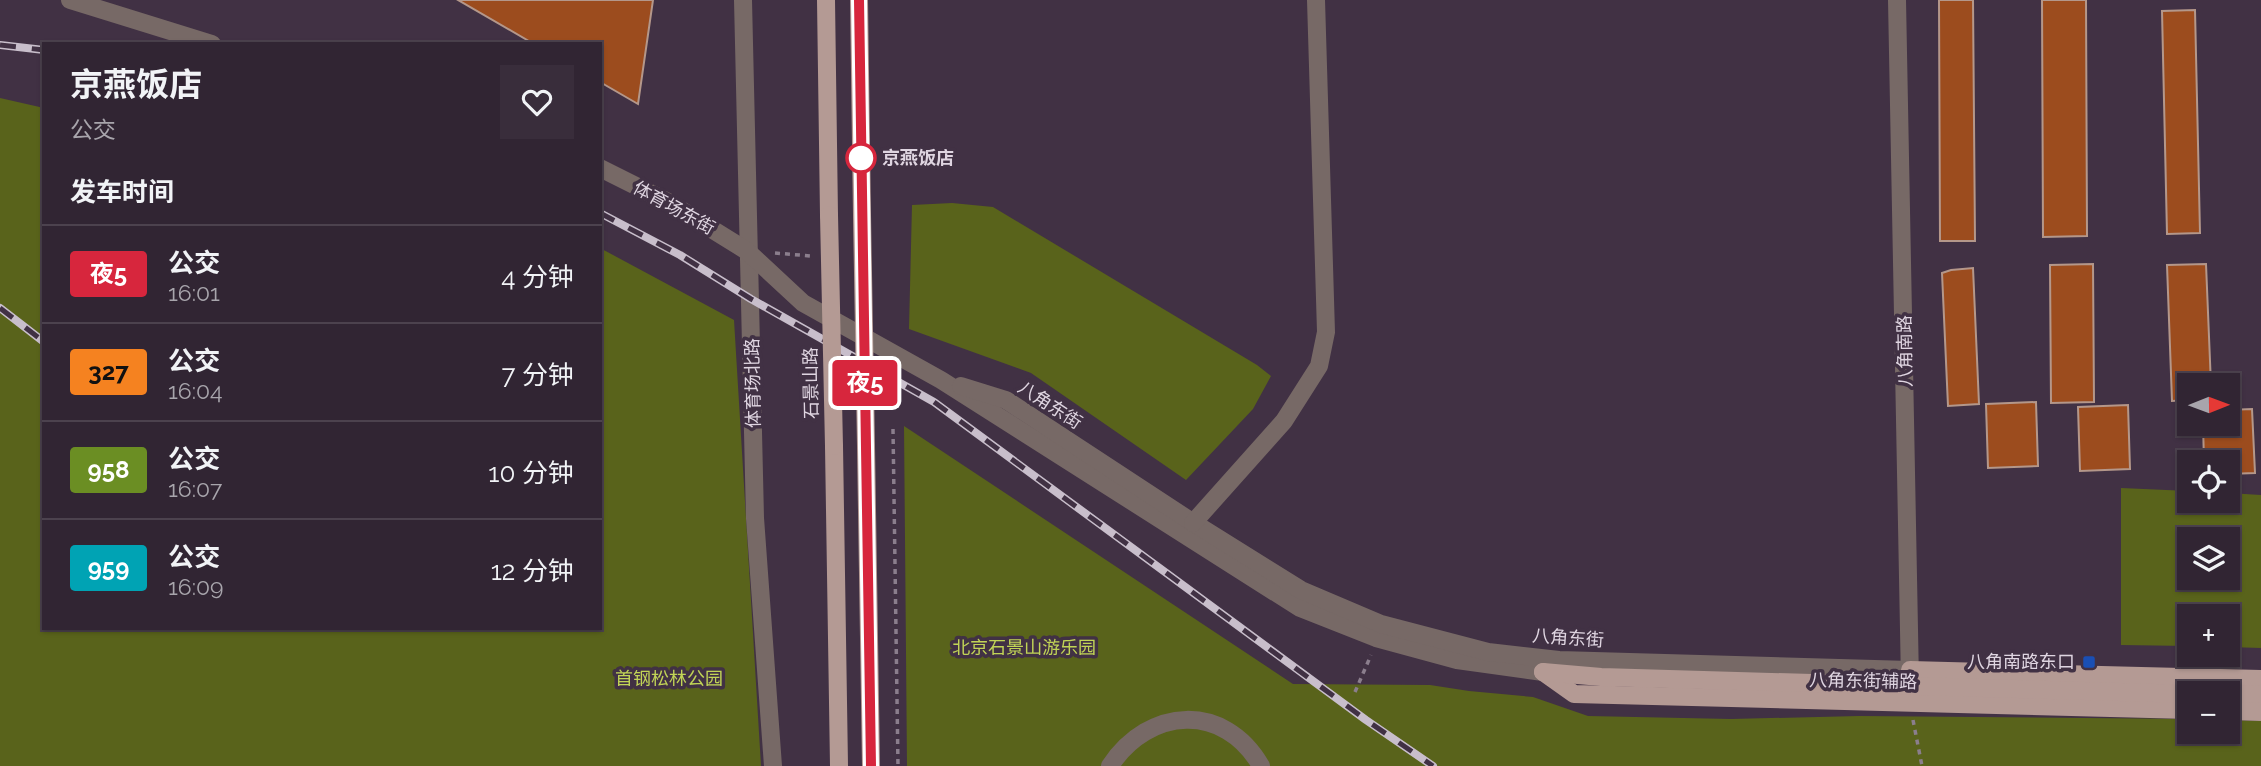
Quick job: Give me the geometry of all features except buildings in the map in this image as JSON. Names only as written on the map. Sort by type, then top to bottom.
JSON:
[{"type":"main road","name":"石景山路","points":[[826,0],[839,766]]},
{"type":"main road","points":[[859,0],[871,766]]},
{"type":"main road","name":"八角东街","points":[[1543,673],[1601,677],[2177,694]]},
{"type":"main road","name":"八角东街","points":[[1910,686],[2261,679]]},
{"type":"main road","name":"八角东街辅路","points":[[1910,686],[2177,709]]},
{"type":"main road","points":[[2240,694],[2261,695]]},
{"type":"main road","points":[[2240,711],[2261,712]]},
{"type":"street","points":[[70,0],[206,42]]},
{"type":"street","name":"体育场北路","points":[[743,0],[755,518],[773,766]]},
{"type":"street","points":[[1193,523],[1283,421],[1319,366],[1326,332],[1316,0]]},
{"type":"street","name":"八角南路","points":[[1897,0],[1910,686]]},
{"type":"street","name":"体育场东街","points":[[602,169],[668,202],[747,251]]},
{"type":"street","name":"八角东街","points":[[747,251],[803,303],[941,380],[1300,608],[1376,638],[1457,660],[1543,673]]},
{"type":"street","name":"八角东街","points":[[941,380],[1006,400],[1193,523],[1301,590],[1381,624],[1488,652],[1559,660],[1910,686]]},
{"type":"street","points":[[1110,766],[1125,747],[1152,726],[1177,720],[1207,722],[1231,732],[1252,751],[1261,766]]},
{"type":"path","points":[[770,252],[811,256]]},
{"type":"path","points":[[893,429],[898,766]]},
{"type":"path","points":[[1354,692],[1370,658]]},
{"type":"path","points":[[1910,686],[1922,766]]},
{"type":"green space","name":"首钢松林公园","points":[[0,98],[42,108],[42,630],[602,630],[602,249],[734,320],[761,766],[0,766]]},
{"type":"green space","points":[[952,203],[993,207],[1257,365],[1271,376],[1253,409],[1186,480],[1031,373],[909,329],[912,205]]},
{"type":"green space","name":"北京石景山游乐园","points":[[904,426],[1293,684],[1430,685],[1533,697],[1588,716],[1731,719],[1859,716],[2177,719],[2177,744],[2240,744],[2240,720],[2261,721],[2261,766],[907,766]]},
{"type":"green space","points":[[2121,488],[2177,490],[2177,513],[2240,513],[2240,494],[2261,495],[2261,648],[2240,647],[2240,604],[2177,604],[2177,646],[2121,645]]},
{"type":"railway","points":[[0,45],[42,50]]},
{"type":"railway","points":[[602,214],[680,255],[751,299],[934,402],[1366,720],[1433,766]]},
{"type":"railway","points":[[0,308],[42,340]]},
{"type":"bus line","name":"夜5","points":[[859,0],[871,766]]},
{"type":"place","name":"京燕饭店","points":[[861,158]]},
{"type":"place","name":"八角南路东口","points":[[2089,662]]}]
